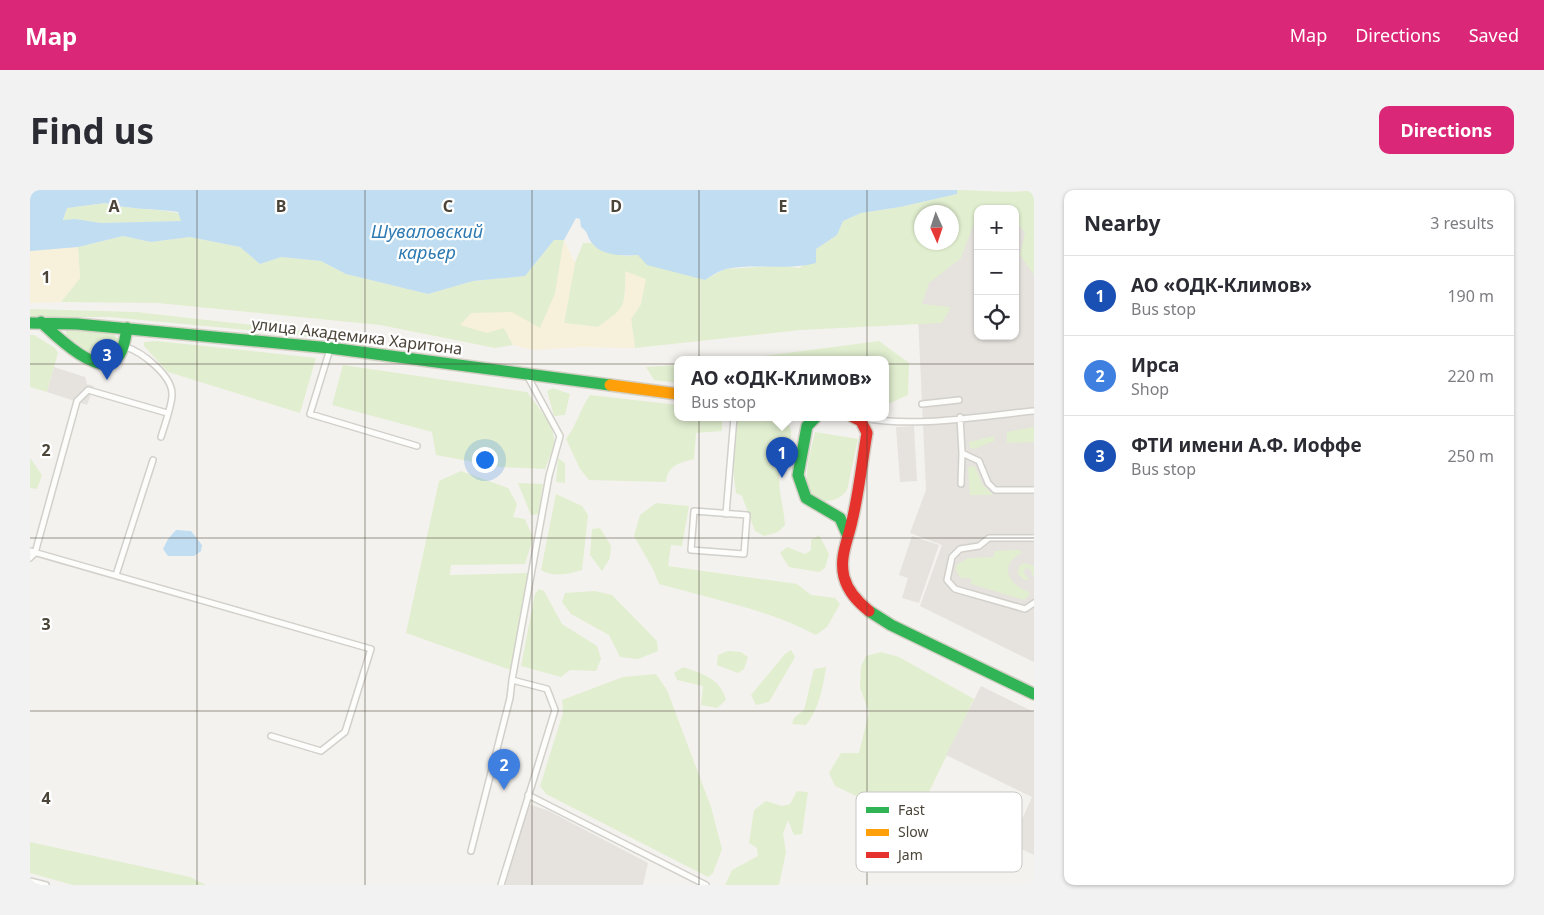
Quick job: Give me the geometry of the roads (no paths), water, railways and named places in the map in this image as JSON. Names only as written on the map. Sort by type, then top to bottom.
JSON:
[{"type":"street","name":"улица Академика Харитона","points":[[35,322],[127,328],[330,348],[674,393]]},
{"type":"street","points":[[35,322],[92,362],[103,364],[114,363],[121,356],[125,346],[127,328]]},
{"type":"street","points":[[805,421],[798,475],[799,483],[806,498],[826,508],[840,518],[847,534]]},
{"type":"street","points":[[859,421],[864,425],[867,433],[856,488],[852,523],[847,534],[843,564],[846,585],[856,600],[879,618],[1034,694]]},
{"type":"street","points":[[826,508],[842,504],[852,496],[856,488]]},
{"type":"street","points":[[866,608],[881,612],[1034,685]]},
{"type":"lane","points":[[125,346],[139,351],[166,378],[172,389],[173,397],[161,437]]},
{"type":"lane","points":[[330,348],[310,414],[417,446]]},
{"type":"lane","points":[[471,851],[510,698],[549,476],[560,436],[526,374]]},
{"type":"lane","points":[[30,558],[77,402],[88,390],[167,413]]},
{"type":"lane","points":[[922,404],[959,400]]},
{"type":"lane","points":[[889,421],[923,421],[1034,411]]},
{"type":"lane","points":[[960,417],[961,484]]},
{"type":"lane","points":[[726,514],[734,421]]},
{"type":"lane","points":[[962,453],[979,461],[988,483],[995,490],[1034,490]]},
{"type":"lane","points":[[116,576],[153,460]]},
{"type":"lane","points":[[694,511],[726,514],[747,515],[744,554],[692,550],[694,511]]},
{"type":"lane","points":[[1034,538],[989,538],[979,546],[960,549],[952,557],[946,580],[956,590],[1025,610],[1034,603]]},
{"type":"lane","points":[[32,552],[371,649],[344,732],[321,751],[271,736]]},
{"type":"lane","points":[[501,885],[554,710],[547,689],[512,680]]},
{"type":"lane","points":[[528,795],[706,885]]},
{"type":"lane","points":[[30,881],[46,885]]},
{"type":"water","name":"Шуваловский карьер","points":[[30,190],[957,190],[957,194],[900,207],[861,213],[843,221],[837,235],[816,249],[816,263],[794,266],[737,267],[718,272],[705,280],[647,265],[638,255],[607,253],[592,243],[586,231],[581,227],[580,219],[576,218],[564,240],[554,240],[525,276],[473,281],[428,294],[346,274],[321,261],[281,257],[260,264],[240,247],[190,237],[151,242],[123,236],[78,247],[30,251]],"holes":[[[105,203],[178,212],[181,221],[101,223],[75,219],[63,220],[67,208]]]},
{"type":"water","points":[[176,530],[191,531],[202,545],[201,551],[194,556],[168,556],[163,549],[168,539]]},
{"type":"place","name":"ФТИ имени А.Ф. Иоффе","points":[[107,380]]},
{"type":"place","name":"АО «ОДК-Климов»","points":[[782,478]]},
{"type":"place","name":"Ирса","points":[[504,790]]}]
